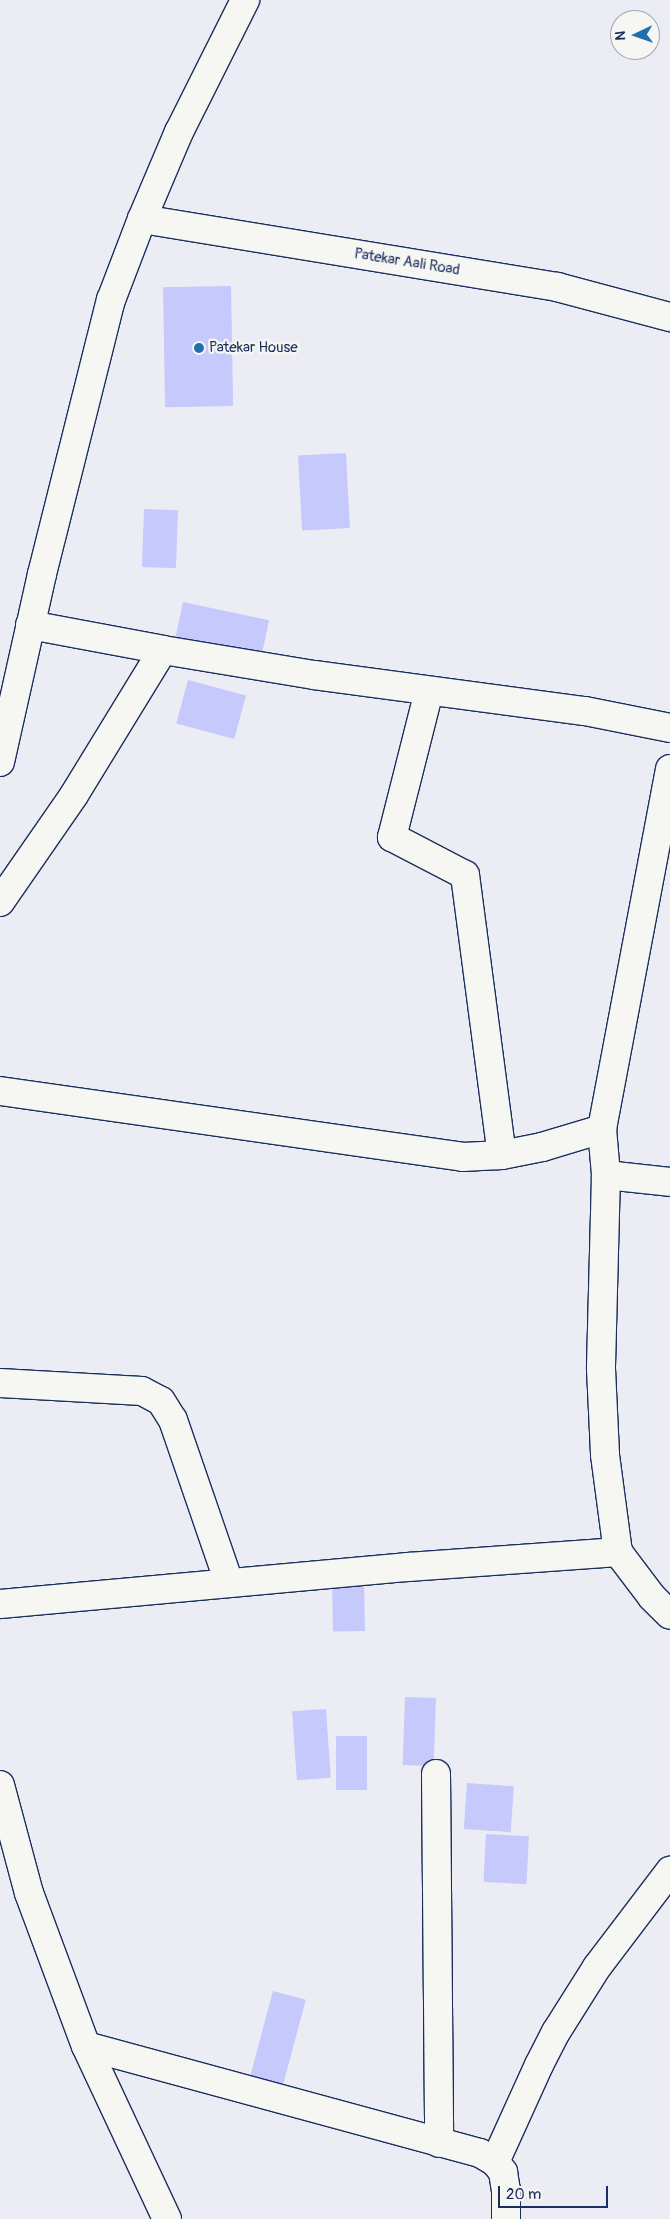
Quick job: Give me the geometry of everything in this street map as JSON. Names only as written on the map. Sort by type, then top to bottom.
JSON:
[{"type":"street","points":[[0,762],[30,625],[111,300],[142,219],[179,132],[245,0]]},
{"type":"street","name":"Patekar Aali Road","points":[[142,219],[558,287],[670,317]]},
{"type":"street","points":[[30,625],[162,650],[314,675],[585,711],[670,728]]},
{"type":"street","points":[[0,902],[74,795],[162,650]]},
{"type":"street","points":[[430,691],[392,837],[465,875],[502,1155]]},
{"type":"street","points":[[670,769],[602,1129],[606,1175],[601,1370],[605,1455],[618,1552],[652,1596],[670,1615]]},
{"type":"street","points":[[0,1092],[463,1157],[502,1155],[542,1147],[602,1129]]},
{"type":"street","points":[[606,1175],[670,1182]]},
{"type":"street","points":[[0,1383],[142,1391],[161,1401],[173,1420],[228,1583]]},
{"type":"street","points":[[0,1604],[408,1567],[618,1552]]},
{"type":"street","points":[[436,1774],[439,2143]]},
{"type":"street","points":[[0,1785],[29,1893],[86,2046],[167,2219]]},
{"type":"street","points":[[495,2162],[556,2032],[597,1967],[670,1871]]},
{"type":"street","points":[[86,2046],[480,2153],[495,2162],[503,2172],[506,2190],[506,2219]]},
{"type":"building","name":"Patekar House","points":[[231,286],[233,406],[165,407],[163,287]]},
{"type":"building","points":[[346,453],[350,528],[302,530],[298,456]]},
{"type":"building","points":[[144,509],[178,510],[176,568],[142,567]]},
{"type":"building","points":[[183,602],[269,620],[260,665],[173,647]]},
{"type":"building","points":[[188,680],[246,696],[234,739],[176,723]]},
{"type":"building","points":[[364,1576],[365,1631],[333,1632],[332,1577]]},
{"type":"building","points":[[405,1697],[436,1698],[434,1766],[403,1765]]},
{"type":"building","points":[[326,1709],[331,1778],[297,1780],[292,1711]]},
{"type":"building","points":[[336,1736],[367,1736],[367,1790],[336,1790]]},
{"type":"building","points":[[467,1783],[514,1786],[511,1832],[464,1829]]},
{"type":"building","points":[[486,1834],[529,1836],[526,1884],[483,1882]]},
{"type":"building","points":[[273,1991],[306,2000],[282,2089],[249,2080]]},
{"type":"place","name":"Patekar House","points":[[199,348]]}]
